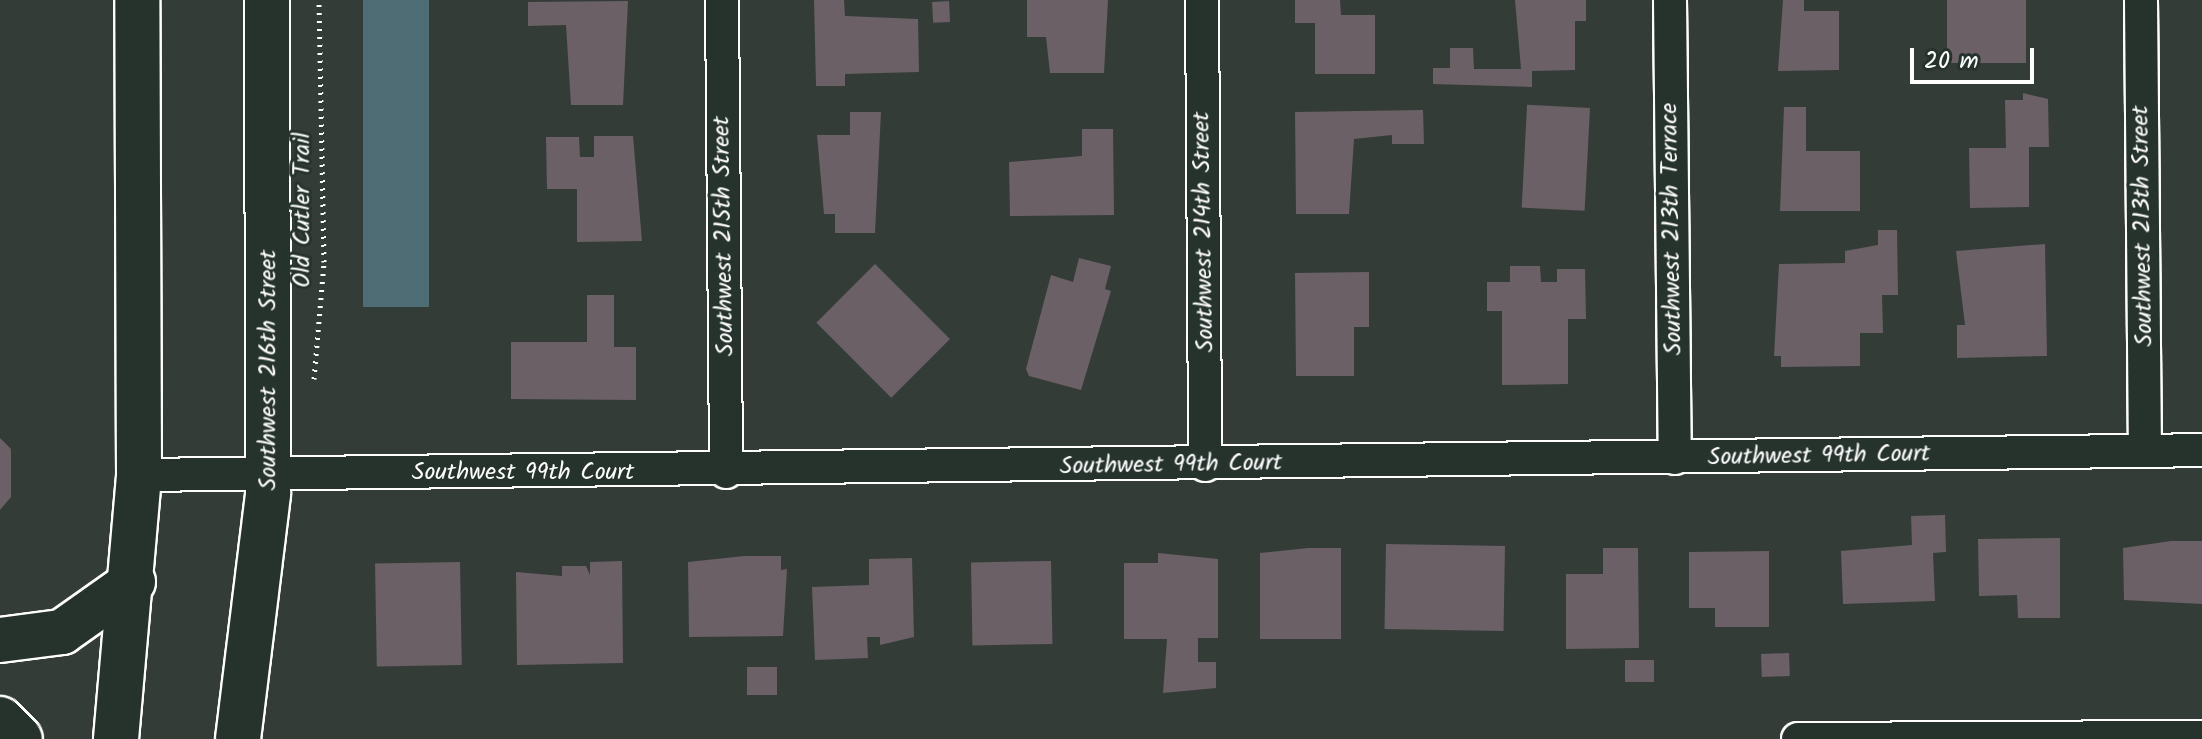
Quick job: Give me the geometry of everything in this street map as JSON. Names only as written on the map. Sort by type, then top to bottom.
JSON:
[{"type":"main road","points":[[116,739],[133,582],[139,475],[137,0]]},
{"type":"main road","name":"Southwest 216th Street","points":[[238,739],[269,475],[267,0]]},
{"type":"main road","points":[[0,640],[62,632],[133,582]]},
{"type":"main road","points":[[0,719],[20,739]]},
{"type":"street","name":"Southwest 215th Street","points":[[722,0],[726,472]]},
{"type":"street","name":"Southwest 214th Street","points":[[1202,0],[1205,465]]},
{"type":"street","name":"Southwest 213th Terrace","points":[[1670,0],[1675,458]]},
{"type":"street","name":"Southwest 213th Street","points":[[2141,0],[2145,451]]},
{"type":"street","name":"Southwest 99th Court","points":[[139,475],[726,472],[2202,450]]},
{"type":"street","points":[[1798,739],[2202,737]]},
{"type":"path","name":"Old Cutler Trail","points":[[313,394],[324,262],[319,0]]},
{"type":"water","points":[[363,0],[429,0],[429,307],[363,307]]},
{"type":"building","points":[[814,0],[844,0],[845,16],[918,19],[919,72],[845,74],[845,86],[816,86]]},
{"type":"building","points":[[1027,0],[1108,0],[1104,73],[1050,73],[1046,37],[1027,37]]},
{"type":"building","points":[[1295,0],[1340,0],[1341,15],[1375,15],[1375,74],[1315,74],[1315,23],[1295,23]]},
{"type":"building","points":[[1515,0],[1586,0],[1586,21],[1575,21],[1575,70],[1532,71],[1532,87],[1433,84],[1433,68],[1450,68],[1450,48],[1473,48],[1474,69],[1521,69]]},
{"type":"building","points":[[1783,0],[1804,0],[1804,11],[1839,11],[1839,70],[1778,71]]},
{"type":"building","points":[[1947,0],[2026,0],[2026,63],[1947,63]]},
{"type":"building","points":[[628,1],[623,105],[571,105],[566,25],[528,26],[528,2]]},
{"type":"building","points":[[949,1],[950,22],[933,23],[932,2]]},
{"type":"building","points":[[2023,93],[2048,99],[2049,147],[2029,147],[2029,207],[1970,208],[1969,148],[2006,148],[2005,100],[2023,100]]},
{"type":"building","points":[[1527,105],[1590,108],[1585,211],[1522,208]]},
{"type":"building","points":[[1784,107],[1806,107],[1806,151],[1860,151],[1860,211],[1780,211]]},
{"type":"building","points":[[1423,110],[1424,144],[1392,144],[1392,135],[1354,139],[1349,214],[1296,214],[1295,112]]},
{"type":"building","points":[[850,112],[881,112],[875,233],[835,233],[835,214],[824,214],[817,135],[850,135]]},
{"type":"building","points":[[1082,129],[1113,129],[1114,215],[1010,216],[1009,162],[1082,156]]},
{"type":"building","points":[[594,136],[633,136],[642,241],[577,242],[577,189],[547,189],[546,137],[579,137],[580,157],[594,157]]},
{"type":"building","points":[[1878,230],[1897,230],[1898,295],[1882,295],[1883,333],[1860,333],[1860,366],[1781,367],[1781,356],[1774,356],[1779,264],[1845,263],[1845,251],[1878,245]]},
{"type":"building","points":[[2045,244],[2047,356],[1957,358],[1957,325],[1965,325],[1956,251]]},
{"type":"building","points":[[1079,258],[1111,266],[1105,289],[1111,291],[1081,390],[1029,376],[1026,369],[1051,275],[1073,282]]},
{"type":"building","points":[[875,264],[950,339],[891,398],[816,323]]},
{"type":"building","points":[[1510,266],[1540,266],[1541,282],[1557,282],[1557,269],[1585,269],[1586,319],[1568,319],[1568,384],[1502,385],[1502,311],[1487,311],[1487,282],[1510,282]]},
{"type":"building","points":[[1369,272],[1369,327],[1354,327],[1354,376],[1296,376],[1295,273]]},
{"type":"building","points":[[587,295],[614,295],[614,347],[636,347],[636,400],[511,399],[511,342],[587,342]]},
{"type":"building","points":[[0,438],[11,449],[11,497],[0,510]]},
{"type":"building","points":[[1945,515],[1946,552],[1933,553],[1935,601],[1843,604],[1841,551],[1912,545],[1911,516]]},
{"type":"building","points":[[2060,538],[2060,618],[2018,618],[2017,595],[1979,596],[1978,539]]},
{"type":"building","points":[[2171,541],[2202,541],[2202,604],[2124,600],[2123,548]]},
{"type":"building","points":[[1386,544],[1505,546],[1504,631],[1385,629]]},
{"type":"building","points":[[1341,548],[1341,639],[1260,639],[1260,553]]},
{"type":"building","points":[[1603,548],[1638,548],[1639,648],[1566,649],[1566,574],[1603,574]]},
{"type":"building","points":[[1769,551],[1769,627],[1715,627],[1715,608],[1689,608],[1689,552]]},
{"type":"building","points":[[1158,553],[1218,559],[1218,638],[1198,638],[1198,662],[1216,662],[1216,688],[1163,693],[1167,639],[1124,639],[1124,563],[1158,563]]},
{"type":"building","points":[[781,556],[781,570],[787,569],[783,636],[689,637],[688,562]]},
{"type":"building","points":[[912,558],[914,637],[880,645],[880,637],[867,637],[868,658],[815,660],[812,587],[869,585],[869,559]]},
{"type":"building","points":[[622,561],[623,663],[517,665],[516,572],[562,576],[562,566],[586,566],[590,575],[590,562]]},
{"type":"building","points":[[1051,561],[1052,644],[972,645],[971,562]]},
{"type":"building","points":[[460,562],[462,665],[377,666],[375,563]]},
{"type":"building","points":[[1789,653],[1790,676],[1762,677],[1761,654]]},
{"type":"building","points":[[1625,660],[1654,660],[1654,682],[1625,682]]},
{"type":"building","points":[[747,667],[777,667],[777,695],[747,695]]}]
